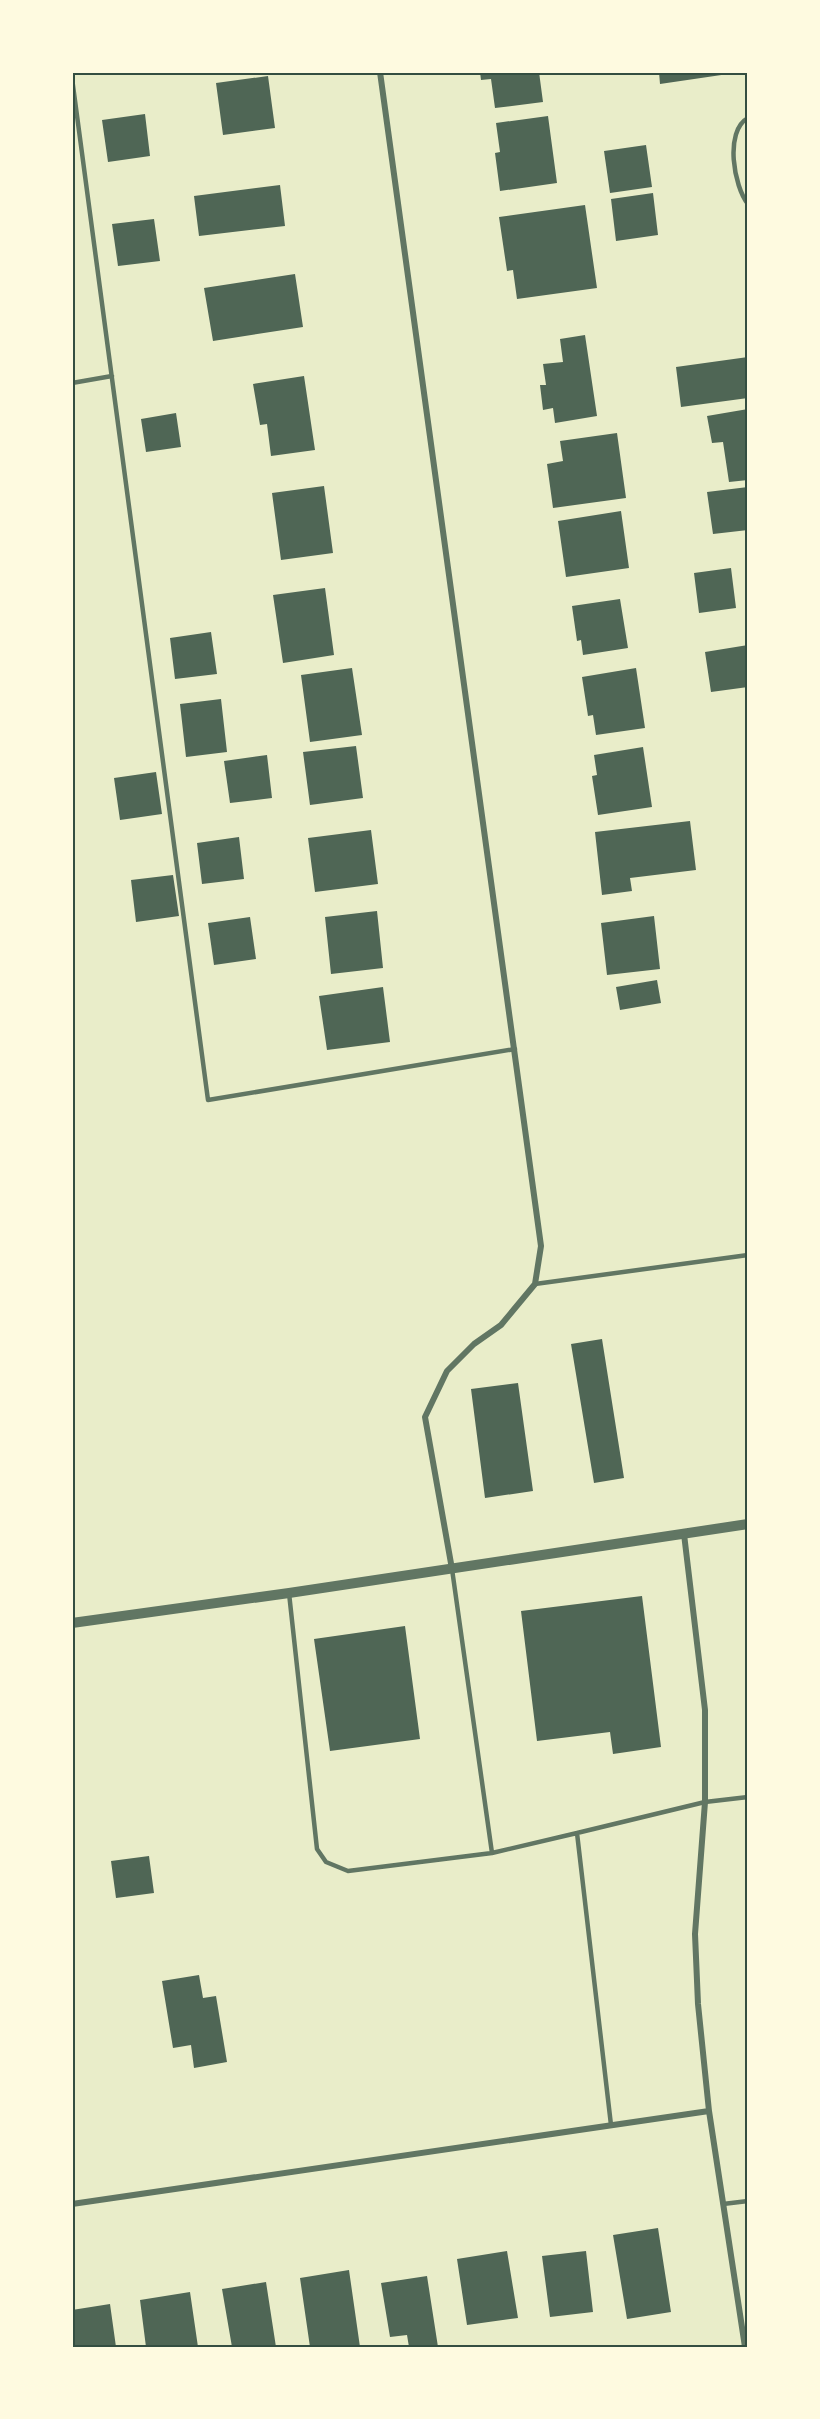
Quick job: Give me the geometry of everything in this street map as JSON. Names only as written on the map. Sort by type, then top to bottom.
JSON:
[{"type":"street","points":[[380,72],[541,1246],[535,1284],[501,1325],[474,1344],[447,1371],[425,1417],[452,1569]]},
{"type":"street","points":[[72,1623],[748,1524]]},
{"type":"street","points":[[684,1534],[705,1710],[705,1802],[695,1934],[698,2004],[709,2111],[746,2347]]},
{"type":"street","points":[[72,2204],[709,2111]]},
{"type":"lane","points":[[72,78],[208,1100],[515,1049]]},
{"type":"lane","points":[[748,118],[743,121],[735,136],[734,158],[742,197],[748,204]]},
{"type":"lane","points":[[72,383],[112,376]]},
{"type":"lane","points":[[535,1284],[748,1255]]},
{"type":"lane","points":[[452,1569],[492,1853]]},
{"type":"lane","points":[[289,1593],[317,1849],[326,1862],[348,1871],[492,1853],[705,1802],[748,1797]]},
{"type":"lane","points":[[577,1833],[611,2125]]},
{"type":"lane","points":[[723,2205],[748,2201]]},
{"type":"building","points":[[480,72],[539,72],[543,102],[495,108],[491,79],[481,80]]},
{"type":"building","points":[[659,72],[735,72],[735,73],[660,84]]},
{"type":"building","points":[[268,76],[275,128],[223,135],[216,83]]},
{"type":"building","points":[[145,114],[150,156],[108,162],[102,120]]},
{"type":"building","points":[[548,116],[557,183],[500,191],[495,153],[500,152],[496,123]]},
{"type":"building","points":[[646,145],[652,187],[610,193],[604,151]]},
{"type":"building","points":[[280,185],[285,226],[199,236],[194,196]]},
{"type":"building","points":[[653,193],[658,235],[616,241],[611,199]]},
{"type":"building","points":[[585,205],[597,288],[517,299],[513,270],[507,271],[499,217]]},
{"type":"building","points":[[154,219],[160,261],[118,266],[112,224]]},
{"type":"building","points":[[295,274],[303,327],[213,341],[204,288]]},
{"type":"building","points":[[585,335],[597,416],[555,423],[553,408],[543,410],[540,385],[546,385],[543,364],[563,362],[560,339]]},
{"type":"building","points":[[748,357],[748,398],[681,407],[676,367]]},
{"type":"building","points":[[304,376],[315,450],[271,456],[267,424],[260,425],[253,384]]},
{"type":"building","points":[[748,409],[748,480],[729,482],[723,442],[712,443],[707,416]]},
{"type":"building","points":[[176,413],[181,447],[146,452],[141,419]]},
{"type":"building","points":[[617,433],[626,498],[553,508],[547,464],[563,461],[560,441]]},
{"type":"building","points":[[324,486],[333,553],[281,560],[272,493]]},
{"type":"building","points":[[748,487],[748,530],[713,534],[707,492]]},
{"type":"building","points":[[621,511],[629,568],[566,577],[558,521]]},
{"type":"building","points":[[731,568],[736,608],[699,613],[694,573]]},
{"type":"building","points":[[325,588],[334,655],[283,663],[273,595]]},
{"type":"building","points":[[620,599],[628,648],[583,655],[581,640],[577,641],[572,606]]},
{"type":"building","points":[[211,632],[217,674],[175,679],[170,638]]},
{"type":"building","points":[[748,645],[748,687],[711,692],[705,652]]},
{"type":"building","points":[[352,668],[362,735],[310,742],[301,675]]},
{"type":"building","points":[[636,668],[645,728],[596,735],[593,715],[588,716],[582,677]]},
{"type":"building","points":[[221,699],[227,752],[186,757],[180,704]]},
{"type":"building","points":[[356,746],[363,798],[310,805],[303,752]]},
{"type":"building","points":[[643,747],[652,807],[598,815],[592,776],[597,775],[594,755]]},
{"type":"building","points":[[267,755],[272,798],[230,803],[224,761]]},
{"type":"building","points":[[156,772],[162,814],[120,820],[114,778]]},
{"type":"building","points":[[690,821],[696,870],[630,878],[632,891],[602,895],[595,832]]},
{"type":"building","points":[[371,830],[378,884],[315,892],[308,838]]},
{"type":"building","points":[[239,837],[244,879],[202,884],[197,843]]},
{"type":"building","points":[[173,875],[179,916],[136,922],[131,880]]},
{"type":"building","points":[[377,911],[383,968],[331,974],[325,917]]},
{"type":"building","points":[[654,916],[660,969],[607,975],[601,923]]},
{"type":"building","points":[[250,917],[256,959],[214,965],[208,923]]},
{"type":"building","points":[[657,980],[661,1003],[620,1010],[616,987]]},
{"type":"building","points":[[383,987],[390,1042],[327,1050],[319,996]]},
{"type":"building","points":[[602,1339],[624,1478],[594,1483],[571,1344]]},
{"type":"building","points":[[518,1383],[533,1491],[485,1498],[471,1389]]},
{"type":"building","points":[[642,1596],[661,1747],[613,1754],[610,1732],[537,1741],[521,1611]]},
{"type":"building","points":[[405,1626],[420,1739],[330,1751],[314,1639]]},
{"type":"building","points":[[149,1856],[154,1893],[116,1898],[111,1861]]},
{"type":"building","points":[[199,1975],[203,1998],[216,1996],[227,2062],[194,2068],[191,2045],[173,2048],[162,1981]]},
{"type":"building","points":[[658,2228],[671,2312],[627,2319],[613,2235]]},
{"type":"building","points":[[507,2251],[518,2318],[467,2325],[457,2259]]},
{"type":"building","points":[[586,2251],[593,2312],[550,2317],[542,2256]]},
{"type":"building","points":[[349,2270],[360,2347],[310,2347],[300,2278]]},
{"type":"building","points":[[427,2276],[438,2347],[409,2347],[407,2335],[390,2337],[381,2283]]},
{"type":"building","points":[[266,2282],[276,2347],[232,2347],[222,2289]]},
{"type":"building","points":[[190,2292],[198,2347],[146,2347],[140,2300]]},
{"type":"building","points":[[110,2304],[116,2347],[74,2347],[72,2310]]}]
